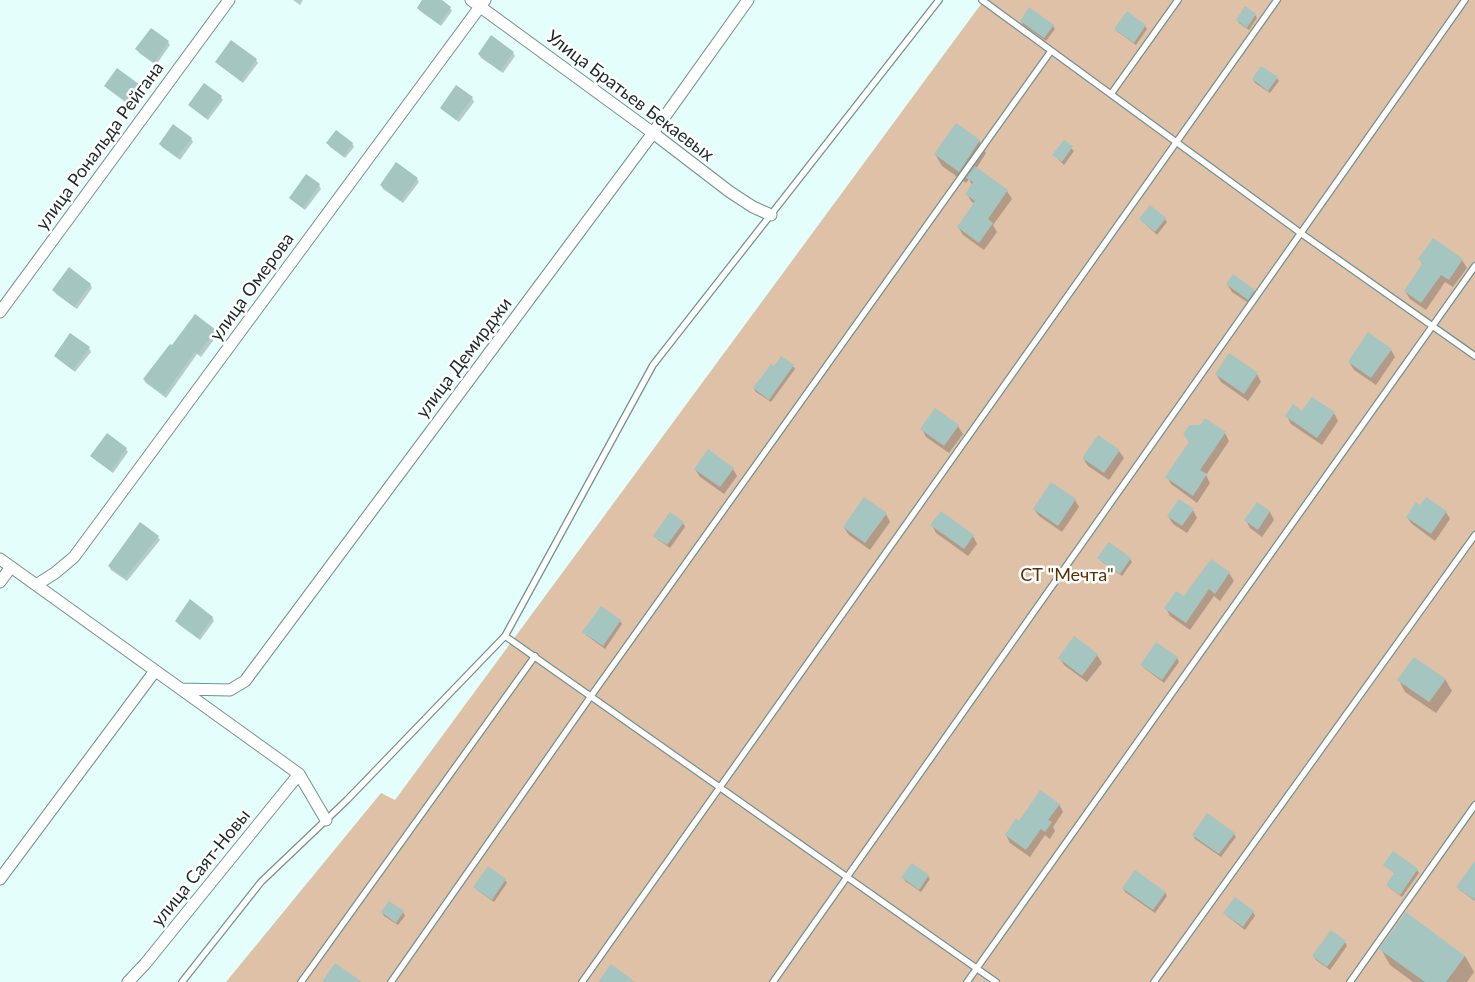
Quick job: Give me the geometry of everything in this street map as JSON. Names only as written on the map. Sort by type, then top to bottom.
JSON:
[{"type":"street","name":"улица Рональда Рейгана","points":[[0,312],[228,0]]},
{"type":"street","name":"улица Демирджи","points":[[181,689],[230,690],[244,681],[653,133],[748,0]]},
{"type":"street","name":"Улица Братьев Бекаевых","points":[[479,2],[730,192],[753,207],[771,215]]},
{"type":"street","name":"улица Омерова","points":[[36,585],[55,573],[74,557],[479,2]]},
{"type":"street","points":[[0,559],[299,774],[326,820]]},
{"type":"street","points":[[0,582],[11,567]]},
{"type":"street","points":[[0,879],[155,670]]},
{"type":"street","name":"улица Саят-Новы","points":[[128,982],[145,964],[299,774]]},
{"type":"lane","points":[[182,982],[261,882],[326,820],[505,636],[653,365],[940,0]]},
{"type":"lane","points":[[982,0],[1302,234],[1475,356]]},
{"type":"lane","points":[[1111,94],[1178,0]]},
{"type":"lane","points":[[582,982],[1277,0]]},
{"type":"lane","points":[[773,982],[1302,234],[1465,0]]},
{"type":"lane","points":[[391,982],[591,696],[1051,51]]},
{"type":"lane","points":[[968,982],[1475,266]]},
{"type":"lane","points":[[1154,982],[1475,535]]},
{"type":"lane","points":[[505,636],[996,982]]},
{"type":"lane","points":[[301,982],[535,656]]},
{"type":"lane","points":[[1350,982],[1475,806]]},
{"type":"green space","name":"СТ \"Мечта\"","points":[[984,0],[1475,0],[1475,982],[226,982],[381,793],[395,800]]},
{"type":"building","points":[[422,0],[442,0],[451,7],[439,24],[417,8]]},
{"type":"building","points":[[1245,6],[1256,14],[1247,28],[1236,20]]},
{"type":"building","points":[[1029,7],[1054,25],[1044,38],[1020,21]]},
{"type":"building","points":[[1127,11],[1146,25],[1134,43],[1114,29]]},
{"type":"building","points":[[151,28],[169,41],[154,63],[135,49]]},
{"type":"building","points":[[491,35],[514,52],[500,71],[478,54]]},
{"type":"building","points":[[231,40],[257,59],[241,81],[215,62]]},
{"type":"building","points":[[1261,66],[1278,77],[1268,91],[1252,79]]},
{"type":"building","points":[[117,68],[140,85],[127,102],[104,86]]},
{"type":"building","points":[[204,83],[222,96],[206,118],[188,105]]},
{"type":"building","points":[[456,85],[473,97],[456,120],[440,108]]},
{"type":"building","points":[[956,123],[980,140],[959,172],[934,154]]},
{"type":"building","points":[[173,124],[192,138],[177,157],[159,144]]},
{"type":"building","points":[[336,130],[353,143],[343,156],[326,143]]},
{"type":"building","points":[[1064,140],[1073,146],[1062,162],[1052,155]]},
{"type":"building","points":[[396,162],[418,178],[401,201],[380,185]]},
{"type":"building","points":[[975,166],[1008,190],[988,219],[993,223],[979,243],[957,227],[975,201],[965,194],[973,182],[966,178]]},
{"type":"building","points":[[306,174],[320,184],[303,208],[289,198]]},
{"type":"building","points":[[1150,205],[1166,218],[1155,232],[1139,219]]},
{"type":"building","points":[[1433,238],[1463,259],[1449,280],[1441,275],[1421,303],[1404,291],[1423,263],[1418,259]]},
{"type":"building","points":[[69,267],[91,284],[74,307],[52,290]]},
{"type":"building","points":[[1233,274],[1255,290],[1248,300],[1226,284]]},
{"type":"building","points":[[195,314],[216,330],[198,354],[195,352],[164,395],[143,379]]},
{"type":"building","points":[[1368,332],[1392,349],[1371,378],[1348,362]]},
{"type":"building","points":[[70,333],[90,347],[73,370],[54,356]]},
{"type":"building","points":[[1229,353],[1258,373],[1244,394],[1215,374]]},
{"type":"building","points":[[781,356],[794,365],[769,400],[753,388],[771,364],[774,366]]},
{"type":"building","points":[[1312,397],[1335,412],[1317,438],[1285,416],[1293,404],[1302,411]]},
{"type":"building","points":[[935,408],[959,425],[944,446],[920,429]]},
{"type":"building","points":[[1205,418],[1226,432],[1200,470],[1207,474],[1193,496],[1165,477],[1189,442],[1183,434],[1190,425],[1200,425]]},
{"type":"building","points":[[107,433],[127,448],[111,471],[90,456]]},
{"type":"building","points":[[1098,435],[1120,450],[1104,473],[1082,458]]},
{"type":"building","points":[[708,449],[734,468],[720,487],[694,469]]},
{"type":"building","points":[[1051,482],[1076,499],[1058,526],[1033,509]]},
{"type":"building","points":[[864,497],[887,513],[865,543],[843,527]]},
{"type":"building","points":[[1426,497],[1447,511],[1431,534],[1406,517],[1416,502],[1420,505]]},
{"type":"building","points":[[1179,499],[1194,509],[1182,526],[1167,516]]},
{"type":"building","points":[[1257,502],[1270,511],[1258,530],[1244,520]]},
{"type":"building","points":[[941,511],[974,535],[964,549],[930,525]]},
{"type":"building","points":[[670,512],[684,522],[667,545],[653,536]]},
{"type":"building","points":[[140,522],[159,536],[125,578],[108,566]]},
{"type":"building","points":[[1109,542],[1131,558],[1120,574],[1097,558]]},
{"type":"building","points":[[1211,559],[1230,572],[1215,594],[1209,589],[1186,623],[1164,608],[1176,591],[1184,596]]},
{"type":"building","points":[[190,599],[213,617],[198,638],[175,621]]},
{"type":"building","points":[[601,606],[621,620],[603,646],[582,632]]},
{"type":"building","points":[[1074,636],[1098,654],[1082,676],[1058,658]]},
{"type":"building","points":[[1156,642],[1178,657],[1162,680],[1140,665]]},
{"type":"building","points":[[1414,657],[1446,679],[1429,702],[1397,680]]},
{"type":"building","points":[[1040,790],[1060,804],[1048,820],[1052,822],[1045,832],[1041,829],[1026,850],[1005,835],[1016,818],[1019,821]]},
{"type":"building","points":[[1207,813],[1235,833],[1219,854],[1192,835]]},
{"type":"building","points":[[1393,851],[1418,869],[1400,895],[1386,885],[1394,873],[1383,865]]},
{"type":"building","points":[[1475,861],[1475,900],[1456,887]]},
{"type":"building","points":[[912,863],[929,875],[919,890],[901,877]]},
{"type":"building","points":[[488,866],[506,879],[492,900],[473,887]]},
{"type":"building","points":[[1135,870],[1166,892],[1153,910],[1122,888]]},
{"type":"building","points":[[1235,897],[1254,911],[1243,927],[1223,913]]},
{"type":"building","points":[[389,901],[404,911],[396,923],[381,912]]},
{"type":"building","points":[[1406,912],[1465,956],[1446,982],[1425,982],[1379,949]]},
{"type":"building","points":[[1331,930],[1346,941],[1327,967],[1312,956]]},
{"type":"building","points":[[335,963],[362,982],[322,982]]},
{"type":"building","points":[[611,964],[635,982],[598,982]]}]
